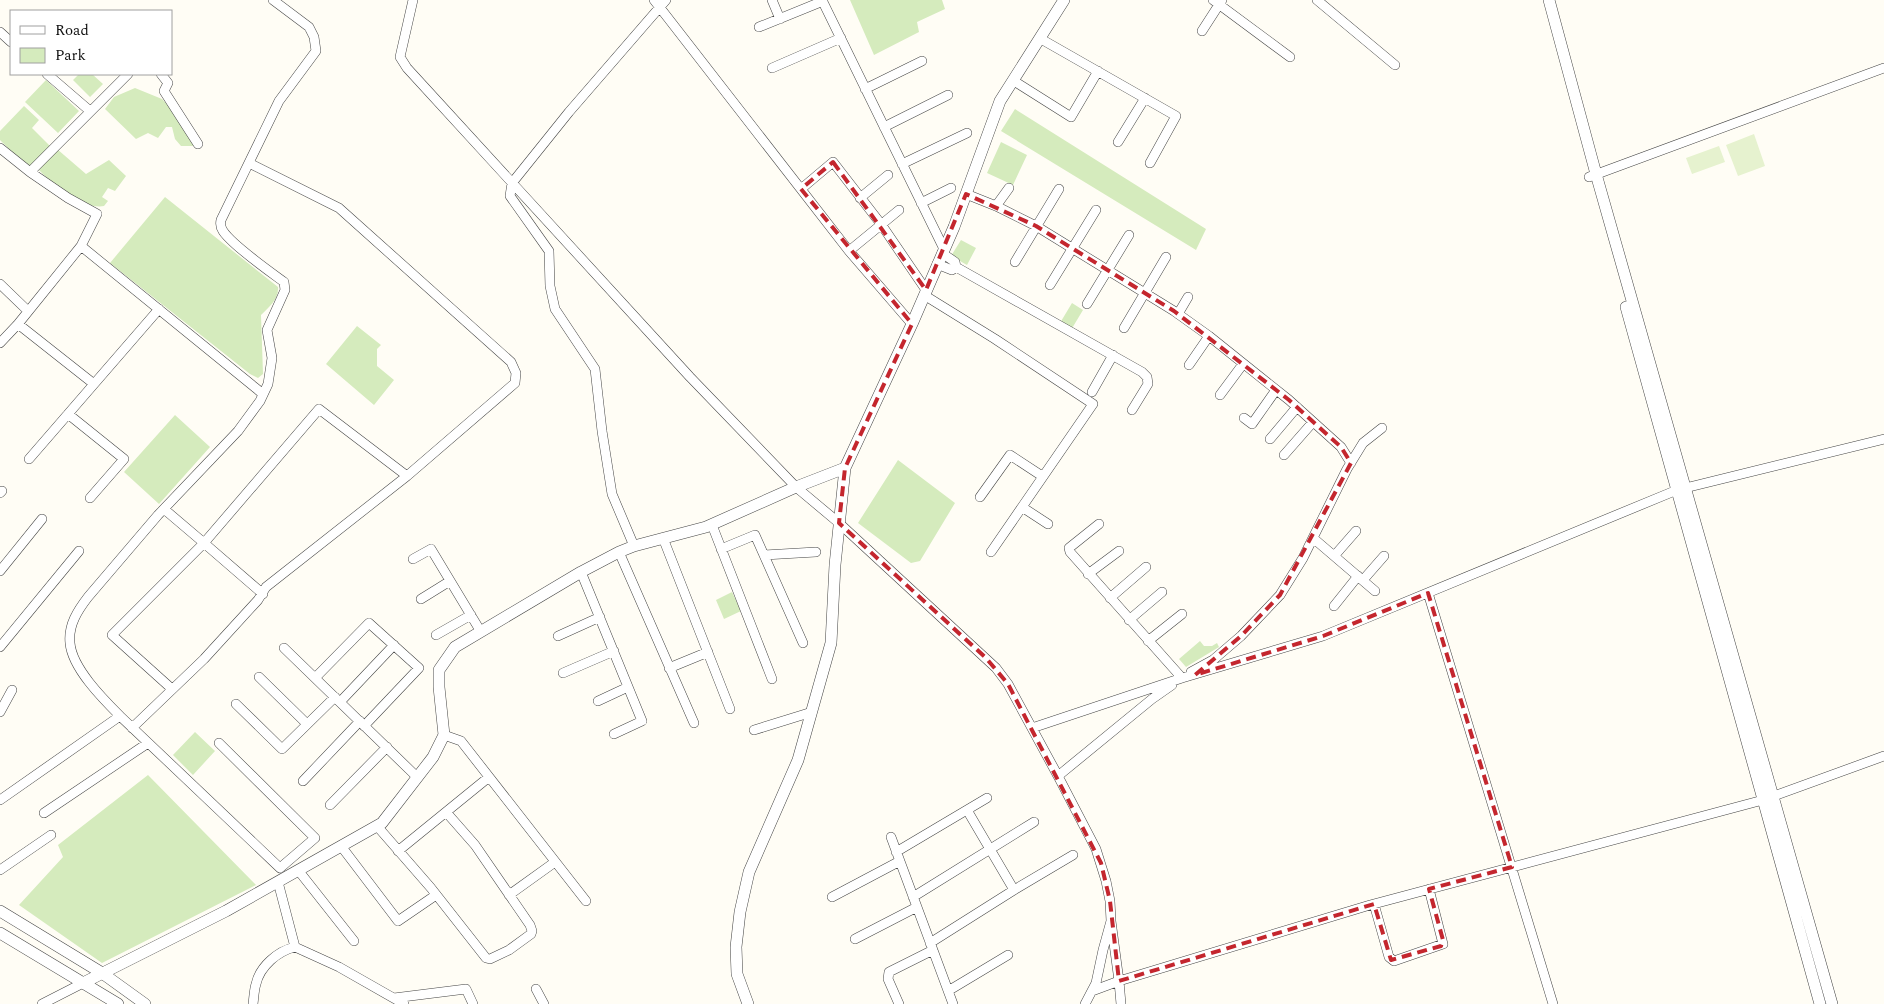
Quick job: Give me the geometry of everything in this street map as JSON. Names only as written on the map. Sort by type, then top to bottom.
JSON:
[{"type":"street","points":[[219,743],[315,838],[280,868],[98,694],[76,659],[70,643],[72,625],[78,611],[88,597],[164,509],[238,430],[260,401],[268,384],[272,358],[267,330],[285,290],[284,282],[231,240],[223,232],[220,225],[279,102],[316,51],[314,37],[308,27],[273,0]]},
{"type":"street","points":[[413,0],[400,57],[407,68],[690,377],[796,487],[839,523],[991,663],[1008,684],[1058,776],[1101,863],[1110,901],[1121,1004]]},
{"type":"street","points":[[772,0],[780,19]]},
{"type":"street","points":[[748,1004],[737,974],[736,947],[740,912],[749,872],[798,760],[831,643],[835,565],[845,468],[912,324],[943,251],[1000,101],[1064,0]]},
{"type":"street","points":[[1317,0],[1395,66]]},
{"type":"street","points":[[1541,0],[1593,175],[1768,798],[1832,1004]]},
{"type":"street","points":[[1549,0],[1593,175]]},
{"type":"street","points":[[759,27],[822,1],[943,251],[955,262],[956,268]]},
{"type":"street","points":[[634,546],[612,494],[602,432],[595,369],[555,309],[550,286],[549,251],[510,196],[512,182],[569,112],[649,21],[660,2],[801,189],[849,250],[912,324]]},
{"type":"street","points":[[1202,31],[1218,2],[1290,57]]},
{"type":"street","points":[[0,32],[10,41]]},
{"type":"street","points":[[772,68],[841,38]]},
{"type":"street","points":[[1040,39],[1176,116],[1150,163]]},
{"type":"street","points":[[865,89],[922,61]]},
{"type":"street","points":[[1593,175],[1884,68]]},
{"type":"street","points":[[1014,81],[1070,117],[1098,71]]},
{"type":"street","points":[[49,75],[90,111]]},
{"type":"street","points":[[30,172],[127,75]]},
{"type":"street","points":[[162,75],[168,83],[164,92],[198,144]]},
{"type":"street","points":[[884,127],[948,95]]},
{"type":"street","points":[[1118,142],[1145,98]]},
{"type":"street","points":[[902,164],[967,133]]},
{"type":"street","points":[[0,148],[30,172],[68,198],[97,214],[81,246],[18,324],[0,343]]},
{"type":"street","points":[[801,189],[833,162],[881,224],[925,293],[1093,404],[991,552]]},
{"type":"street","points":[[132,728],[204,659],[258,600],[266,587],[407,476],[515,383],[516,373],[510,362],[339,208],[249,163]]},
{"type":"street","points":[[860,198],[888,175]]},
{"type":"street","points":[[921,203],[951,188]]},
{"type":"street","points":[[996,206],[1009,188]]},
{"type":"street","points":[[1015,262],[1058,189]]},
{"type":"street","points":[[966,194],[996,206],[1036,226],[1178,314],[1209,336],[1297,407],[1341,447],[1351,463]]},
{"type":"street","points":[[849,250],[899,210]]},
{"type":"street","points":[[1050,285],[1096,210]]},
{"type":"street","points":[[1087,304],[1128,235]]},
{"type":"street","points":[[81,246],[263,394]]},
{"type":"street","points":[[1124,328],[1166,257]]},
{"type":"street","points":[[937,264],[952,270],[956,268],[1142,372],[1147,377],[1148,384],[1132,410]]},
{"type":"street","points":[[0,284],[28,311]]},
{"type":"street","points":[[1178,314],[1188,297]]},
{"type":"street","points":[[29,460],[159,309]]},
{"type":"street","points":[[18,324],[94,384]]},
{"type":"street","points":[[1189,365],[1209,336]]},
{"type":"street","points":[[1092,392],[1113,356]]},
{"type":"street","points":[[1220,395],[1243,364]]},
{"type":"street","points":[[1244,418],[1252,424],[1276,390]]},
{"type":"street","points":[[1270,438],[1297,407]]},
{"type":"street","points":[[172,689],[112,635],[204,543],[319,409],[407,476]]},
{"type":"street","points":[[68,414],[124,459],[90,498]]},
{"type":"street","points":[[1284,455],[1313,422]]},
{"type":"street","points":[[1058,776],[1152,699],[1182,678],[1213,660],[1241,636],[1280,595],[1313,538],[1363,443],[1382,428]]},
{"type":"street","points":[[1032,728],[1182,678],[1323,636],[1681,489],[1884,439]]},
{"type":"street","points":[[980,497],[1010,455],[1042,476]]},
{"type":"street","points":[[42,1004],[226,911],[382,823],[433,757],[444,735],[439,670],[455,647],[581,572],[619,552],[634,546],[712,525],[796,487],[845,468]]},
{"type":"street","points":[[1022,507],[1048,524]]},
{"type":"street","points":[[164,509],[262,594]]},
{"type":"street","points":[[0,570],[42,519]]},
{"type":"street","points":[[1099,524],[1069,548],[1070,552],[1182,678]]},
{"type":"street","points":[[712,525],[772,679]]},
{"type":"street","points":[[1335,556],[1356,531]]},
{"type":"street","points":[[721,548],[755,535],[803,643]]},
{"type":"street","points":[[663,538],[730,709]]},
{"type":"street","points":[[1313,538],[1376,591]]},
{"type":"street","points":[[413,559],[431,549],[481,632]]},
{"type":"street","points":[[0,647],[79,551]]},
{"type":"street","points":[[1088,574],[1119,551]]},
{"type":"street","points":[[619,552],[694,723]]},
{"type":"street","points":[[764,555],[816,552]]},
{"type":"street","points":[[1334,606],[1384,556]]},
{"type":"street","points":[[1110,598],[1146,567]]},
{"type":"street","points":[[581,572],[642,721],[614,734]]},
{"type":"street","points":[[421,600],[450,581]]},
{"type":"street","points":[[1129,620],[1162,592]]},
{"type":"street","points":[[1428,594],[1553,1004]]},
{"type":"street","points":[[1148,641],[1182,614]]},
{"type":"street","points":[[436,634],[471,616]]},
{"type":"street","points":[[558,636],[600,617]]},
{"type":"street","points":[[303,781],[419,668],[369,623],[315,678]]},
{"type":"street","points":[[236,704],[282,748],[307,724],[338,699],[394,645]]},
{"type":"street","points":[[284,648],[418,777]]},
{"type":"street","points":[[563,673],[614,651]]},
{"type":"street","points":[[669,668],[708,652]]},
{"type":"street","points":[[259,677],[307,724]]},
{"type":"street","points":[[598,701],[628,687]]},
{"type":"street","points":[[0,712],[12,690]]},
{"type":"street","points":[[754,730],[812,712]]},
{"type":"street","points":[[0,800],[120,716]]},
{"type":"street","points":[[444,735],[461,741],[586,901]]},
{"type":"street","points":[[44,814],[148,743]]},
{"type":"street","points":[[330,805],[387,747]]},
{"type":"street","points":[[1092,991],[1119,981],[1374,904],[1768,798],[1884,756]]},
{"type":"street","points":[[398,851],[489,777]]},
{"type":"street","points":[[832,897],[987,798]]},
{"type":"street","points":[[1768,798],[1820,1004]]},
{"type":"street","points":[[967,810],[1014,890]]},
{"type":"street","points":[[377,826],[436,895],[486,958],[490,959],[509,950],[531,934],[532,931],[530,925],[475,845],[446,812]]},
{"type":"street","points":[[913,897],[1034,822]]},
{"type":"street","points":[[0,870],[51,835]]},
{"type":"street","points":[[891,837],[953,1004]]},
{"type":"street","points":[[341,846],[398,921],[436,895]]},
{"type":"street","points":[[899,1004],[888,980],[889,972],[1014,890],[1073,855]]},
{"type":"street","points":[[509,895],[555,862]]},
{"type":"street","points":[[298,870],[354,941]]},
{"type":"street","points":[[278,882],[295,947]]},
{"type":"street","points":[[1374,904],[1389,957],[1394,961],[1443,944],[1429,889]]},
{"type":"street","points":[[855,939],[917,907]]},
{"type":"street","points":[[0,912],[102,973],[145,1004]]},
{"type":"street","points":[[1085,1004],[1096,983],[1102,950],[1111,921]]},
{"type":"street","points":[[0,933],[82,983],[91,986],[118,1004]]},
{"type":"street","points":[[253,1004],[256,982],[268,964],[285,950],[295,947],[339,967],[404,1004]]},
{"type":"street","points":[[948,991],[1008,956]]},
{"type":"street","points":[[394,998],[466,989],[473,1004]]},
{"type":"street","points":[[536,989],[544,1004]]},
{"type":"highlighted area","points":[[833,162],[926,290],[966,194],[1036,226],[1174,311],[1289,400],[1341,447],[1351,463],[1280,595],[1241,636],[1195,675],[1323,636],[1428,593],[1512,867],[1429,889],[1443,940],[1441,946],[1391,960],[1374,904],[1119,981],[1110,901],[1101,863],[1008,684],[986,658],[839,523],[845,468],[912,324],[801,189]]},
{"type":"green space","points":[[850,0],[942,0],[945,9],[917,22],[919,32],[874,55]]},
{"type":"green space","points":[[78,75],[93,75],[103,84],[90,97],[73,80]]},
{"type":"green space","points":[[46,80],[79,111],[58,133],[25,102]]},
{"type":"green space","points":[[135,88],[162,99],[177,114],[184,131],[196,146],[181,146],[175,139],[172,127],[166,127],[158,138],[148,133],[136,139],[105,109],[114,97]]},
{"type":"green space","points":[[24,106],[39,120],[32,128],[51,147],[29,169],[0,140],[0,131]]},
{"type":"green space","points":[[1015,109],[1206,229],[1196,250],[1001,131]]},
{"type":"green space","points":[[1754,134],[1765,166],[1738,176],[1726,145]]},
{"type":"green space","points":[[1001,142],[1027,155],[1013,185],[987,173]]},
{"type":"green space","points":[[1719,146],[1725,162],[1692,174],[1686,158]]},
{"type":"green space","points":[[57,149],[86,174],[109,160],[126,176],[115,191],[108,188],[102,197],[108,201],[104,206],[87,204],[60,189],[39,170]]},
{"type":"green space","points":[[165,197],[278,287],[275,299],[261,315],[263,374],[258,378],[250,374],[110,263]]},
{"type":"green space","points":[[961,240],[976,248],[967,265],[951,256]]},
{"type":"green space","points":[[1072,303],[1083,310],[1071,330],[1060,323]]},
{"type":"green space","points":[[357,326],[381,345],[377,349],[377,366],[394,380],[374,405],[326,364]]},
{"type":"green space","points":[[175,415],[210,447],[159,504],[124,472]]},
{"type":"green space","points":[[898,460],[955,503],[920,561],[911,563],[858,523]]},
{"type":"green space","points":[[732,592],[741,611],[724,619],[716,600]]},
{"type":"green space","points":[[1200,641],[1204,646],[1212,646],[1217,643],[1219,647],[1186,667],[1179,659]]},
{"type":"green space","points":[[195,732],[215,751],[193,775],[173,755]]},
{"type":"green space","points":[[148,775],[256,885],[102,963],[19,905],[63,857],[58,845]]}]
